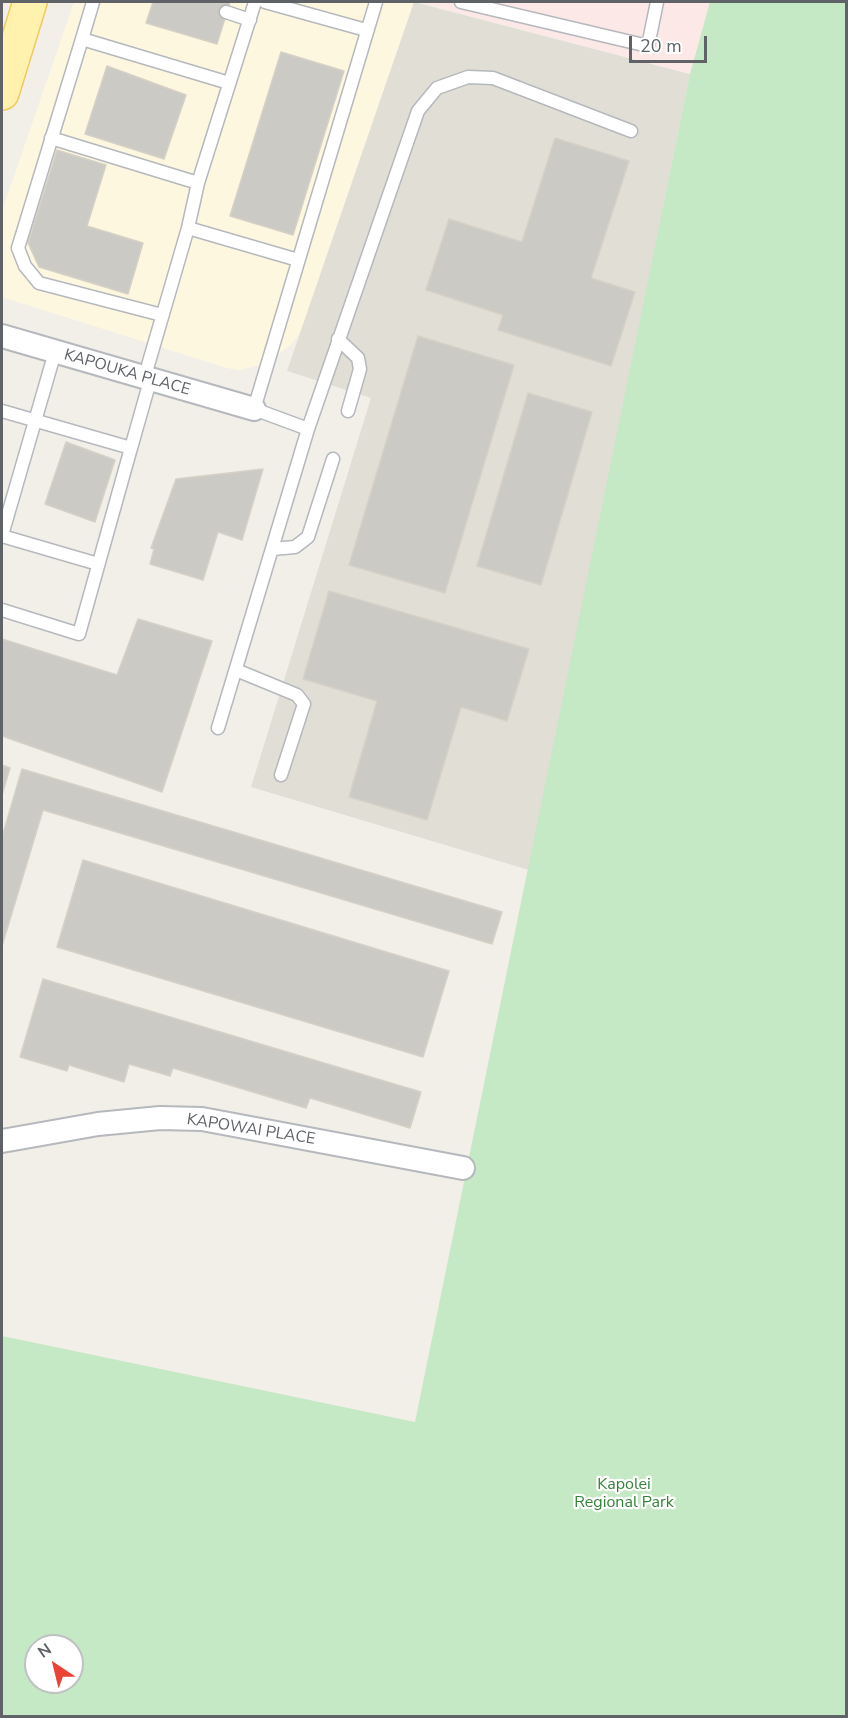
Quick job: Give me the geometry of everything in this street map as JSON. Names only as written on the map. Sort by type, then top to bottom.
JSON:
[{"type":"main road","points":[[2,93],[30,2]]},
{"type":"street","name":"KAPOUKA PLACE","points":[[2,336],[147,380],[254,409]]},
{"type":"street","name":"KAPOWAI PLACE","points":[[2,1141],[98,1124],[160,1118],[202,1119],[463,1168]]},
{"type":"lane","points":[[93,2],[18,249],[25,266],[39,283],[162,315]]},
{"type":"lane","points":[[2,610],[79,634],[131,448],[162,315],[188,228],[198,183],[255,2]]},
{"type":"lane","points":[[265,2],[366,30]]},
{"type":"lane","points":[[308,429],[254,409],[376,2]]},
{"type":"lane","points":[[461,2],[648,46],[657,2]]},
{"type":"lane","points":[[226,12],[250,20]]},
{"type":"lane","points":[[82,39],[229,83]]},
{"type":"lane","points":[[218,728],[308,429],[418,111],[437,88],[468,77],[493,78],[631,131]]},
{"type":"lane","points":[[51,138],[198,183]]},
{"type":"lane","points":[[188,228],[298,260]]},
{"type":"lane","points":[[338,339],[358,358],[360,369],[348,411]]},
{"type":"lane","points":[[55,352],[2,536],[98,564]]},
{"type":"lane","points":[[2,411],[131,448]]},
{"type":"lane","points":[[272,549],[295,547],[308,537],[333,459]]},
{"type":"lane","points":[[236,670],[297,695],[304,704],[281,775]]},
{"type":"shaded area","points":[[74,2],[414,2],[300,333],[290,346],[264,364],[239,370],[227,368],[2,297],[2,211]]},
{"type":"shaded area","points":[[414,2],[690,74],[529,870],[251,787],[371,398],[287,371]]},
{"type":"shaded area","points":[[418,2],[710,2],[690,74]]},
{"type":"green space","name":"Kapolei Regional Park","points":[[710,2],[846,2],[846,1716],[2,1716],[2,1336],[415,1422],[690,74]]},
{"type":"building","points":[[153,2],[230,2],[217,44],[146,23]]},
{"type":"building","points":[[281,52],[344,71],[293,235],[230,216]]},
{"type":"building","points":[[107,66],[186,95],[164,159],[85,134]]},
{"type":"building","points":[[555,138],[629,161],[591,278],[635,292],[611,366],[498,330],[503,315],[426,290],[449,219],[522,242]]},
{"type":"building","points":[[57,150],[106,165],[87,226],[143,243],[128,294],[39,267],[28,243]]},
{"type":"building","points":[[418,336],[514,365],[445,593],[349,565]]},
{"type":"building","points":[[528,393],[592,412],[541,585],[477,566]]},
{"type":"building","points":[[66,442],[115,460],[95,522],[45,504]]},
{"type":"building","points":[[263,469],[242,540],[218,532],[203,580],[150,564],[154,549],[151,548],[176,479]]},
{"type":"building","points":[[329,591],[529,649],[507,721],[461,707],[427,820],[349,797],[377,701],[303,679]]},
{"type":"building","points":[[138,619],[212,641],[162,792],[2,736],[2,639],[117,675]]},
{"type":"building","points":[[2,765],[10,768],[2,795]]},
{"type":"building","points":[[22,769],[502,912],[492,944],[43,810],[2,946],[2,837]]},
{"type":"building","points":[[83,860],[449,971],[423,1057],[57,947]]},
{"type":"building","points":[[43,979],[421,1092],[410,1128],[310,1098],[306,1108],[173,1068],[170,1076],[129,1064],[124,1082],[69,1065],[67,1071],[20,1057]]}]
